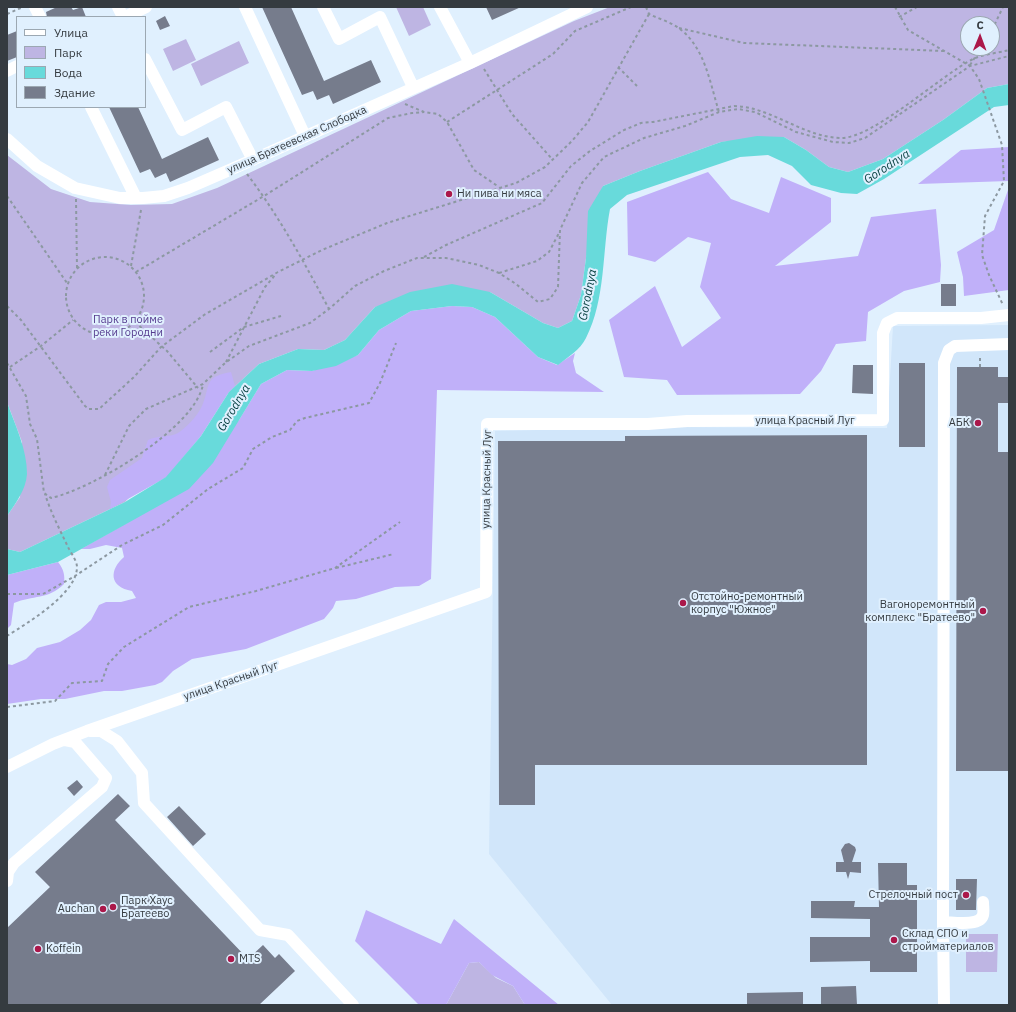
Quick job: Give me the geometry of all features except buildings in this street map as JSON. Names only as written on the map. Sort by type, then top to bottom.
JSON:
[{"type":"street","points":[[35,7],[40,16]]},
{"type":"street","points":[[118,7],[123,16]]},
{"type":"street","points":[[126,16],[146,7]]},
{"type":"street","points":[[245,7],[304,136]]},
{"type":"street","points":[[323,7],[339,39],[380,17],[413,87]]},
{"type":"street","points":[[440,7],[474,61]]},
{"type":"street","name":"улица Братеевская Слободка","points":[[7,139],[37,166],[75,188],[95,194],[139,201],[164,196],[188,188],[241,166],[304,136],[474,61],[587,7]]},
{"type":"street","points":[[146,61],[182,130],[226,107],[253,160]]},
{"type":"street","points":[[7,71],[16,66]]},
{"type":"street","points":[[92,108],[139,201]]},
{"type":"street","name":"улица Красный Луг","points":[[7,767],[65,740],[486,592],[487,424],[648,424],[687,421],[884,420],[883,333],[888,323],[897,318],[981,318],[1008,315]]},
{"type":"street","points":[[944,1005],[944,363],[945,356],[955,346],[1009,344]]},
{"type":"street","points":[[87,732],[101,731],[117,741],[142,772],[144,803],[260,930],[288,935],[353,1005]]},
{"type":"street","points":[[7,881],[8,872],[14,863],[102,787],[106,778],[75,742],[65,740]]},
{"type":"street","points":[[944,922],[976,922],[981,920],[983,914],[983,902]]},
{"type":"path","points":[[7,14],[23,7]]},
{"type":"path","points":[[621,7],[622,11]]},
{"type":"path","points":[[448,122],[553,54],[576,31],[631,7]]},
{"type":"path","points":[[646,7],[649,14],[679,28],[744,43],[945,51]]},
{"type":"path","points":[[895,7],[908,30],[970,66],[979,79],[1002,145],[1004,181],[985,216],[982,255],[989,275],[1008,315]]},
{"type":"path","points":[[900,17],[917,7]]},
{"type":"path","points":[[7,306],[21,320],[85,406],[90,409],[98,409],[134,377],[161,347],[204,315],[278,272],[322,250],[386,223],[529,177],[553,160],[588,122],[649,14]]},
{"type":"path","points":[[679,28],[695,43],[703,60],[719,112]]},
{"type":"path","points":[[105,475],[129,426],[146,409],[198,388],[225,363],[249,346],[310,323],[329,309],[354,286],[365,280],[384,271],[423,258],[446,245],[542,202],[571,166],[590,151],[624,130],[642,123],[718,108],[748,106],[756,108],[803,130],[830,137],[842,138],[853,136],[864,132],[905,106],[974,58],[1009,50]]},
{"type":"path","points":[[499,273],[537,261],[549,252],[582,183],[604,158],[644,138],[685,126],[719,112],[738,109],[755,112],[796,132],[833,142],[849,143],[865,138],[970,66],[1009,56]]},
{"type":"path","points":[[970,66],[974,58]]},
{"type":"path","points":[[474,61],[497,91],[512,114],[553,160]]},
{"type":"path","points":[[618,67],[637,86]]},
{"type":"path","points":[[404,103],[424,112]]},
{"type":"path","points":[[136,272],[264,196],[388,118],[424,112],[438,114],[448,122],[474,170],[499,187]]},
{"type":"path","points":[[241,166],[264,196],[303,260],[329,309]]},
{"type":"path","points":[[7,196],[68,283]]},
{"type":"path","points":[[76,196],[77,268]]},
{"type":"path","points":[[131,266],[139,201]]},
{"type":"path","points":[[423,258],[446,258],[479,265],[499,273],[516,284],[538,302],[550,299],[558,287],[560,230]]},
{"type":"path","points":[[102,257],[118,259],[131,266],[136,272],[143,286],[144,294],[142,309],[135,322],[122,331],[108,336],[92,334],[73,320],[65,299],[68,283],[77,268],[88,261],[102,257]]},
{"type":"path","points":[[225,363],[265,287],[278,272]]},
{"type":"path","points":[[210,352],[244,327],[281,316]]},
{"type":"path","points":[[10,367],[41,346],[73,320]]},
{"type":"path","points":[[135,322],[192,379],[198,388]]},
{"type":"path","points":[[7,594],[43,594],[75,576],[122,545],[163,525],[208,489],[243,468],[253,449],[272,437],[290,430],[297,421],[369,403],[380,383],[396,343]]},
{"type":"path","points":[[7,362],[26,396],[30,424],[37,440],[44,493],[52,515],[77,566],[75,576],[68,589],[54,602],[7,636]]},
{"type":"path","points":[[44,493],[51,498],[65,495],[105,475],[153,446],[176,426],[202,394],[203,384]]},
{"type":"path","points":[[335,568],[400,522]]},
{"type":"path","points":[[7,707],[55,701],[72,683],[102,681],[108,664],[124,647],[189,607],[256,591],[335,568],[394,554]]},
{"type":"shaded area","points":[[1009,147],[1009,181],[918,184],[961,150]]},
{"type":"shaded area","points":[[708,172],[731,199],[769,213],[781,177],[831,198],[831,222],[775,266],[858,256],[871,217],[936,209],[941,265],[940,282],[904,291],[868,312],[866,341],[836,344],[821,371],[800,394],[677,395],[667,380],[624,377],[609,320],[655,286],[682,347],[721,318],[700,287],[711,243],[688,237],[655,262],[628,255],[627,202]]},
{"type":"shaded area","points":[[1009,187],[1009,290],[964,296],[963,277],[957,252],[994,230]]},
{"type":"shaded area","points":[[452,306],[472,307],[495,317],[538,357],[557,365],[575,353],[573,361],[576,373],[604,392],[437,390],[431,579],[419,586],[395,587],[356,599],[336,601],[333,608],[324,619],[246,649],[192,659],[173,671],[162,682],[155,685],[122,691],[104,691],[65,699],[41,699],[7,704],[7,664],[12,665],[26,659],[37,648],[60,642],[80,630],[91,620],[99,605],[106,602],[121,602],[136,598],[132,591],[124,589],[115,582],[114,572],[119,562],[124,557],[122,548],[106,545],[90,549],[81,549],[132,520],[239,420],[261,384],[287,370],[312,371],[358,355],[379,330],[411,311]]},
{"type":"shaded area","points":[[1009,325],[1009,1005],[612,1005],[489,854],[495,431],[663,427],[887,428],[893,326]]},
{"type":"shaded area","points":[[231,372],[235,386],[229,392],[201,436],[167,477],[110,509],[111,502],[107,487],[110,480],[142,458],[148,440],[175,435],[185,428],[202,406],[209,383],[212,379],[216,376]]},
{"type":"shaded area","points":[[58,562],[64,573],[64,584],[52,593],[14,603],[11,625],[7,629],[7,575]]},
{"type":"shaded area","points":[[366,910],[441,944],[454,919],[559,1005],[525,1005],[513,986],[492,975],[479,962],[469,963],[446,1005],[419,1005],[355,941]]},
{"type":"green space","points":[[396,7],[423,7],[431,25],[409,36]]},
{"type":"green space","name":"Парк в пойме реки Городни","points":[[610,7],[1009,7],[1009,84],[987,88],[943,120],[883,159],[848,172],[829,167],[806,150],[784,137],[721,142],[603,186],[586,258],[581,295],[572,321],[558,328],[543,323],[490,292],[375,307],[345,340],[324,350],[298,349],[259,364],[229,392],[125,502],[20,552],[7,549],[7,516],[20,497],[22,442],[7,402],[7,155],[51,189],[90,202],[131,205],[172,204],[217,188],[574,21]]},
{"type":"green space","points":[[186,39],[196,60],[173,71],[163,49]]},
{"type":"green space","points":[[239,41],[249,63],[201,86],[191,64]]},
{"type":"green space","points":[[966,934],[998,934],[997,972],[966,972]]},
{"type":"green space","points":[[479,962],[496,978],[513,986],[525,1005],[446,1005],[469,963]]},
{"type":"water","name":"Gorodnya","points":[[1009,84],[1009,105],[994,107],[884,179],[857,194],[841,193],[811,185],[792,166],[768,155],[740,157],[627,195],[610,209],[600,291],[597,307],[586,338],[574,353],[558,365],[538,357],[495,317],[472,307],[452,306],[411,311],[379,330],[358,355],[336,366],[312,371],[287,370],[261,384],[213,463],[189,489],[58,562],[7,575],[7,549],[20,552],[125,502],[166,477],[201,436],[229,392],[259,364],[298,349],[324,350],[345,340],[375,307],[410,292],[452,284],[490,292],[543,323],[558,328],[572,321],[581,295],[586,258],[588,211],[603,186],[721,142],[757,136],[784,137],[806,150],[829,167],[848,172],[883,159],[943,120],[987,88]]},
{"type":"water","points":[[7,402],[23,446],[27,474],[25,486],[17,502],[7,516]]},
{"type":"place","name":"Ни пива ни мяса","points":[[449,194]]},
{"type":"place","name":"АБК","points":[[978,423]]},
{"type":"place","name":"Отстойно-ремонтный корпус \"Южное\"","points":[[683,603]]},
{"type":"place","name":"Вагоноремонтный комплекс \"Братеево\"","points":[[983,611]]},
{"type":"place","name":"Стрелочный пост","points":[[966,895]]},
{"type":"place","name":"Парк Хаус Братеево","points":[[113,907]]},
{"type":"place","name":"Auchan","points":[[103,909]]},
{"type":"place","name":"Склад СПО и стройматериалов","points":[[894,940]]},
{"type":"place","name":"Koffein","points":[[38,949]]},
{"type":"place","name":"MTS","points":[[231,959]]}]
